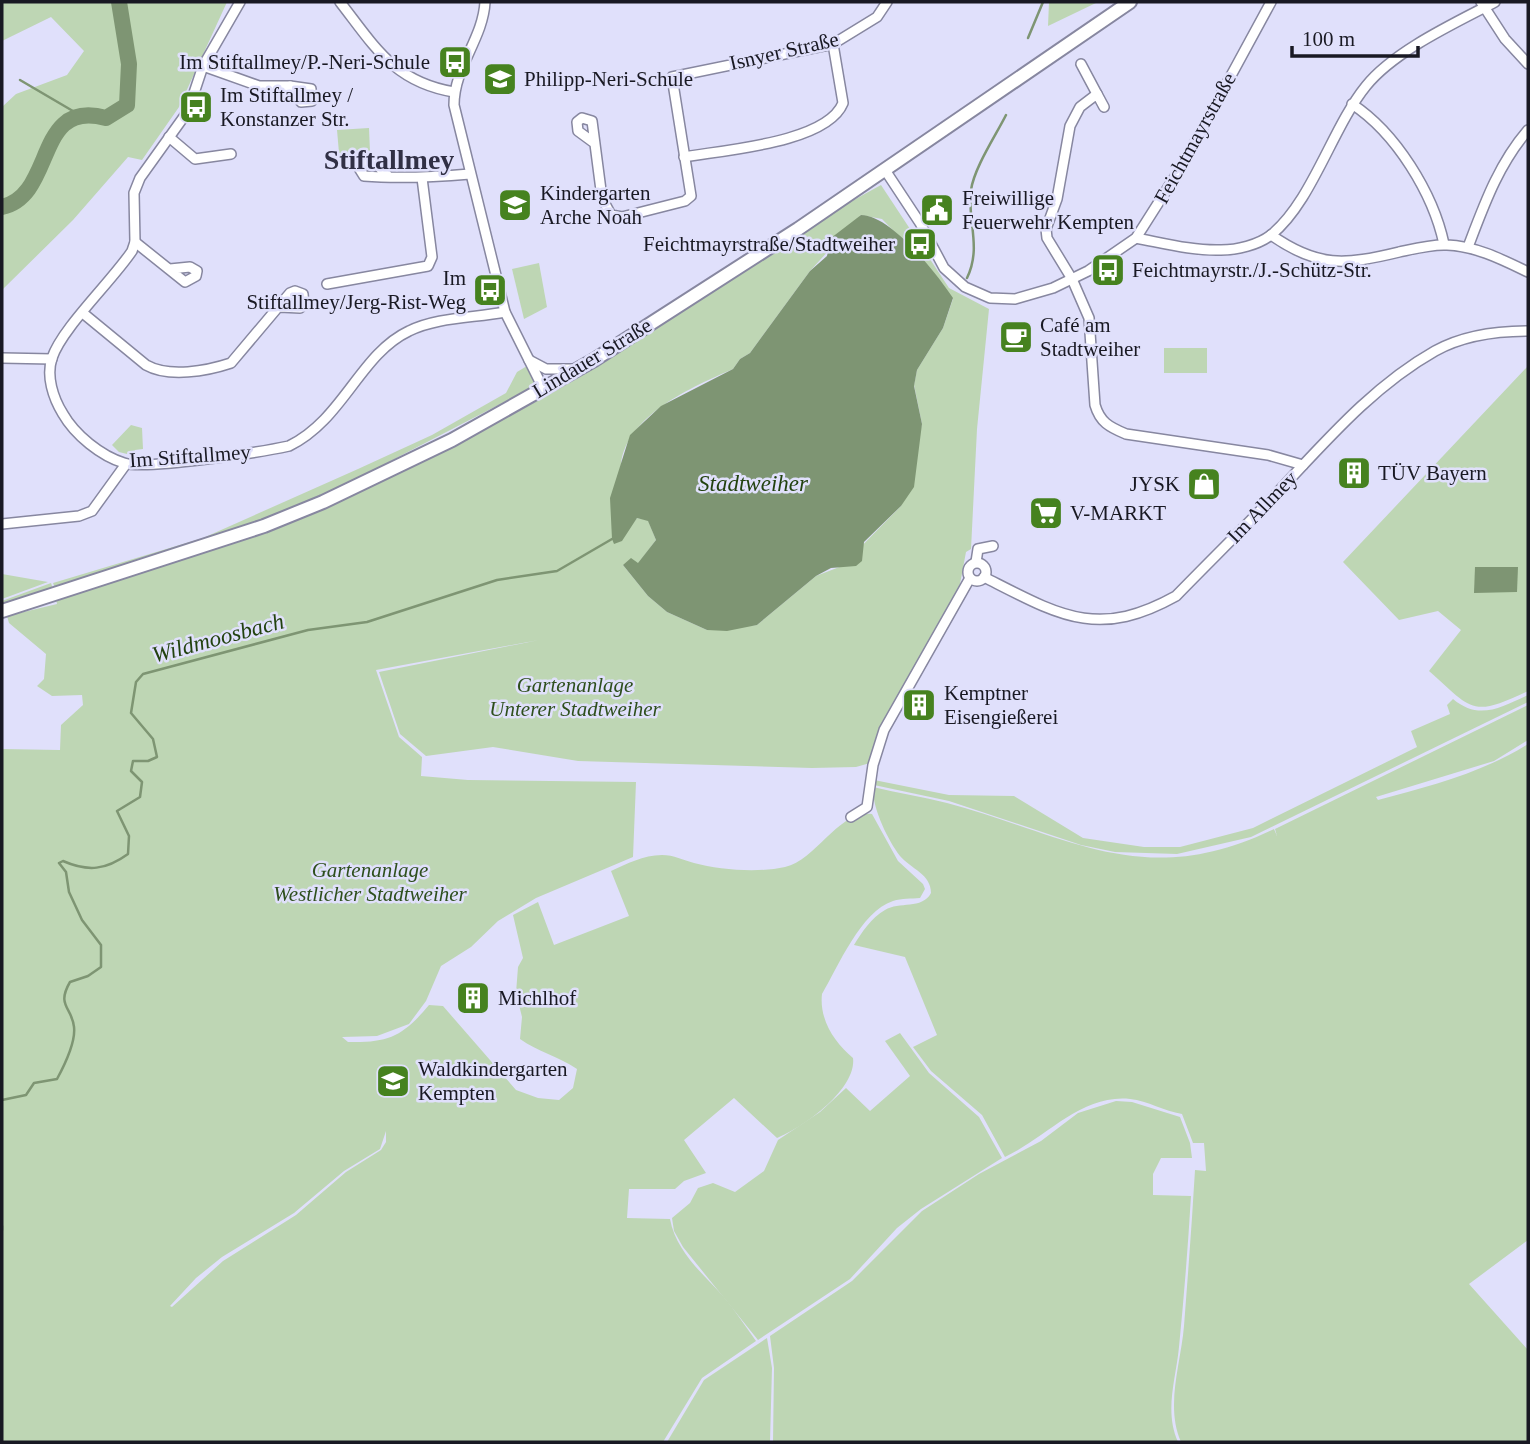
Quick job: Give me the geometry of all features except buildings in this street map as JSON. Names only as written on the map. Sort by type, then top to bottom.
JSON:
[{"type":"main road","name":"Lindauer Straße","points":[[2,611],[183,554],[311,507],[452,440],[594,360],[885,170],[1129,2]]},
{"type":"street","points":[[2,358],[52,359],[57,347],[127,259],[135,242],[134,193],[140,177],[188,111],[203,66],[240,2]]},
{"type":"street","points":[[340,2],[397,70],[419,83],[454,92]]},
{"type":"street","points":[[485,2],[478,33],[462,63],[454,92],[457,119],[505,312],[543,388]]},
{"type":"street","name":"Isnyer Straße","points":[[684,157],[671,81],[678,74],[833,44],[877,16],[887,2]]},
{"type":"street","name":"Feichtmayrstraße","points":[[885,170],[920,223],[944,268],[961,284],[990,298],[1015,299],[1072,279],[1136,238],[1183,164],[1271,2]]},
{"type":"street","points":[[1136,238],[1224,250],[1241,248],[1271,236],[1294,209],[1352,104],[1382,70],[1483,5],[1495,2]]},
{"type":"street","points":[[1483,5],[1505,39],[1528,64]]},
{"type":"street","points":[[593,142],[603,204],[611,215],[622,217],[685,201],[691,197],[684,157],[803,134],[832,119],[843,103],[833,44]]},
{"type":"street","points":[[1081,64],[1104,107]]},
{"type":"street","points":[[203,66],[259,86],[290,86]]},
{"type":"street","points":[[1097,94],[1080,107],[1070,126],[1057,199],[1045,229],[1051,246],[1072,279],[1089,318],[1095,405],[1099,418],[1110,427],[1126,434],[1268,454],[1303,465]]},
{"type":"street","points":[[1352,104],[1372,117],[1405,160],[1432,208],[1444,244]]},
{"type":"street","points":[[1468,247],[1491,186],[1506,159],[1528,130]]},
{"type":"street","points":[[169,137],[195,159],[231,154]]},
{"type":"street","points":[[390,177],[422,178],[470,174]]},
{"type":"street","points":[[327,284],[428,266],[432,257],[422,178]]},
{"type":"street","points":[[1271,236],[1284,245],[1324,262],[1359,260],[1444,244],[1468,247],[1528,272]]},
{"type":"street","points":[[135,242],[170,269]]},
{"type":"street","points":[[84,314],[146,365],[155,370],[174,372],[231,363],[280,307]]},
{"type":"street","name":"Im Stiftallmey","points":[[52,359],[51,385],[56,402],[69,424],[89,443],[125,464],[253,453],[289,446],[306,438],[324,423],[379,355],[408,331],[429,324],[505,312]]},
{"type":"street","name":"Im Allmey","points":[[970,578],[977,581],[985,577],[1077,619],[1124,618],[1150,610],[1177,596],[1375,394],[1438,350],[1504,331],[1528,331]]},
{"type":"street","points":[[528,359],[545,369],[577,369]]},
{"type":"street","points":[[2,524],[79,516],[92,511],[125,464]]},
{"type":"street","points":[[851,817],[867,807],[873,765],[884,730],[970,578],[969,567],[976,562],[978,549],[993,547]]},
{"type":"street","points":[[976,562],[984,566],[985,577]]},
{"type":"green space","points":[[2,2],[227,2],[179,107],[142,160],[128,157],[73,220],[2,290],[2,107],[16,94],[67,75],[84,51],[51,17],[2,41]]},
{"type":"green space","points":[[1049,2],[1098,2],[1048,26]]},
{"type":"green space","points":[[369,128],[370,152],[339,153],[337,130]]},
{"type":"green space","points":[[881,185],[949,288],[989,309],[977,429],[971,549],[966,552],[960,584],[870,763],[856,767],[812,768],[578,761],[493,747],[426,756],[400,734],[379,672],[539,640],[376,670],[399,737],[422,757],[421,776],[468,780],[636,782],[633,857],[536,898],[498,921],[471,947],[441,966],[426,1001],[409,1024],[377,1036],[342,1037],[348,1042],[385,1039],[403,1031],[429,1005],[443,1006],[516,1090],[538,1098],[559,1100],[573,1088],[577,1069],[520,1039],[522,1017],[516,993],[518,967],[523,958],[513,915],[538,902],[554,945],[629,916],[611,871],[629,863],[662,855],[727,869],[763,870],[785,867],[807,855],[848,820],[872,814],[898,861],[925,889],[920,898],[893,901],[871,916],[852,941],[822,994],[826,1022],[840,1045],[853,1058],[852,1070],[846,1082],[838,1094],[814,1116],[777,1138],[734,1098],[684,1140],[706,1173],[684,1181],[675,1189],[629,1189],[627,1218],[670,1219],[684,1251],[727,1301],[756,1341],[702,1378],[663,1442],[2,1442],[2,749],[60,750],[61,725],[83,705],[82,695],[52,696],[37,686],[44,679],[46,654],[9,623],[7,616],[57,604],[56,599],[189,554],[321,504],[449,446],[573,381],[841,207]],"holes":[[[861,215],[882,219],[926,264],[953,299],[943,328],[917,370],[914,385],[922,424],[901,506],[842,566],[816,576],[757,625],[707,630],[667,612],[648,596],[623,565],[638,564],[656,540],[648,520],[637,518],[627,530],[620,480],[626,447],[635,431],[648,417],[681,394],[733,369],[740,359],[750,353],[810,271]],[[386,1131],[386,1142],[381,1150],[346,1172],[296,1215],[223,1261],[170,1306],[196,1278],[222,1257],[294,1213],[344,1171],[380,1149]]]},
{"type":"green space","points":[[539,263],[547,307],[524,319],[512,269]]},
{"type":"green space","points":[[1164,348],[1207,348],[1207,373],[1164,373]]},
{"type":"green space","points":[[527,366],[537,385],[321,497],[262,522],[56,591],[53,583],[203,538],[432,435],[506,393],[517,372]]},
{"type":"green space","points":[[1528,366],[1528,691],[1495,705],[1474,706],[1465,702],[1429,671],[1461,630],[1438,611],[1399,620],[1343,562]]},
{"type":"green space","points":[[131,425],[142,428],[143,449],[135,450],[135,456],[119,452],[112,445]]},
{"type":"green space","points":[[2,574],[48,582],[2,599]]},
{"type":"green space","points":[[51,583],[54,592],[2,607],[2,601]]},
{"type":"green space","points":[[1528,695],[1528,702],[1251,837],[1177,854],[1115,852],[1081,845],[949,801],[874,785],[874,780],[949,795],[1014,796],[1083,838],[1144,847],[1180,847],[1253,828],[1417,747],[1411,731],[1450,714],[1447,705],[1453,699],[1463,706],[1481,711]]},
{"type":"green space","points":[[1528,705],[1528,740],[1494,761],[1376,797],[1378,800],[1455,778],[1492,763],[1528,744],[1528,1240],[1469,1284],[1528,1350],[1528,1442],[1181,1442],[1174,1414],[1175,1384],[1184,1326],[1195,1170],[1206,1171],[1204,1143],[1193,1143],[1182,1114],[1137,1100],[1112,1099],[1080,1110],[1005,1157],[982,1115],[931,1071],[913,1047],[937,1035],[905,957],[854,945],[880,913],[891,907],[922,902],[931,893],[928,881],[904,861],[891,841],[878,814],[873,787],[947,803],[1108,852],[1146,857],[1185,856],[1228,847],[1274,829],[1277,836],[1275,829]]},
{"type":"green space","points":[[900,1033],[929,1073],[979,1117],[1002,1158],[921,1209],[897,1228],[850,1279],[758,1340],[683,1247],[674,1231],[672,1218],[690,1203],[698,1188],[713,1183],[735,1192],[764,1171],[778,1140],[820,1112],[846,1088],[870,1111],[910,1076],[885,1041]]},
{"type":"green space","points":[[1116,1101],[1132,1102],[1180,1117],[1190,1143],[1192,1158],[1161,1158],[1153,1174],[1153,1195],[1191,1196],[1181,1328],[1171,1407],[1178,1442],[773,1442],[774,1368],[770,1336],[852,1281],[922,1211],[979,1174],[1041,1141],[1078,1113]]},
{"type":"green space","points":[[767,1338],[772,1368],[770,1442],[667,1442],[704,1380]]},
{"type":"water","name":"Stadtweiher","points":[[861,215],[873,218],[899,235],[925,261],[953,298],[943,328],[917,370],[914,386],[922,424],[914,487],[901,506],[864,542],[862,561],[856,566],[831,568],[816,576],[757,625],[727,631],[707,630],[667,612],[648,596],[623,565],[631,558],[638,563],[656,540],[648,521],[637,518],[622,541],[614,544],[612,539],[610,498],[630,435],[661,406],[733,369],[740,359],[750,353],[810,271],[827,256],[831,238]]},
{"type":"water","points":[[1475,567],[1518,567],[1517,592],[1474,593]]},
{"type":"waterway","points":[[2,207],[19,199],[31,185],[56,134],[67,122],[83,116],[106,118],[127,105],[129,64],[119,2]]},
{"type":"waterway","points":[[1028,38],[1043,2]]},
{"type":"waterway","points":[[20,80],[78,114]]},
{"type":"waterway","points":[[967,278],[974,245],[970,201],[973,181],[1006,115]]},
{"type":"waterway","name":"Wildmoosbach","points":[[2,1100],[26,1095],[34,1083],[57,1079],[69,1054],[74,1033],[73,1020],[65,1002],[66,990],[70,982],[88,976],[101,967],[101,945],[82,920],[69,892],[66,872],[59,863],[63,861],[81,867],[97,868],[128,854],[129,836],[117,811],[140,797],[142,782],[131,771],[133,761],[148,761],[157,757],[153,739],[131,713],[136,682],[143,674],[308,630],[367,622],[497,580],[557,571],[612,539]]},
{"type":"place","name":"Im Stiftallmey/P.-Neri-Schule","points":[[455,62]]},
{"type":"place","name":"Philipp-Neri-Schule","points":[[500,79]]},
{"type":"place","name":"Im Stiftallmey / Konstanzer Str.","points":[[196,107]]},
{"type":"place","name":"Kindergarten Arche Noah","points":[[515,205]]},
{"type":"place","name":"Freiwillige Feuerwehr Kempten","points":[[937,210]]},
{"type":"place","name":"Feichtmayrstraße/Stadtweiher","points":[[920,244]]},
{"type":"place","name":"Feichtmayrstr./J.-Schütz-Str.","points":[[1108,270]]},
{"type":"place","name":"Im Stiftallmey/Jerg-Rist-Weg","points":[[490,290]]},
{"type":"place","name":"Café am Stadtweiher","points":[[1016,337]]},
{"type":"place","name":"TÜV Bayern","points":[[1354,473]]},
{"type":"place","name":"JYSK","points":[[1204,484]]},
{"type":"place","name":"V-MARKT","points":[[1046,513]]},
{"type":"place","name":"Kemptner Eisengießerei","points":[[919,705]]},
{"type":"place","name":"Michlhof","points":[[473,998]]},
{"type":"place","name":"Waldkindergarten Kempten","points":[[393,1081]]},
{"type":"district","name":"Stiftallmey","points":[[389,159]]},
{"type":"park label","name":"Gartenanlage Unterer Stadtweiher","points":[[575,697]]},
{"type":"park label","name":"Gartenanlage Westlicher Stadtweiher","points":[[370,882]]}]
